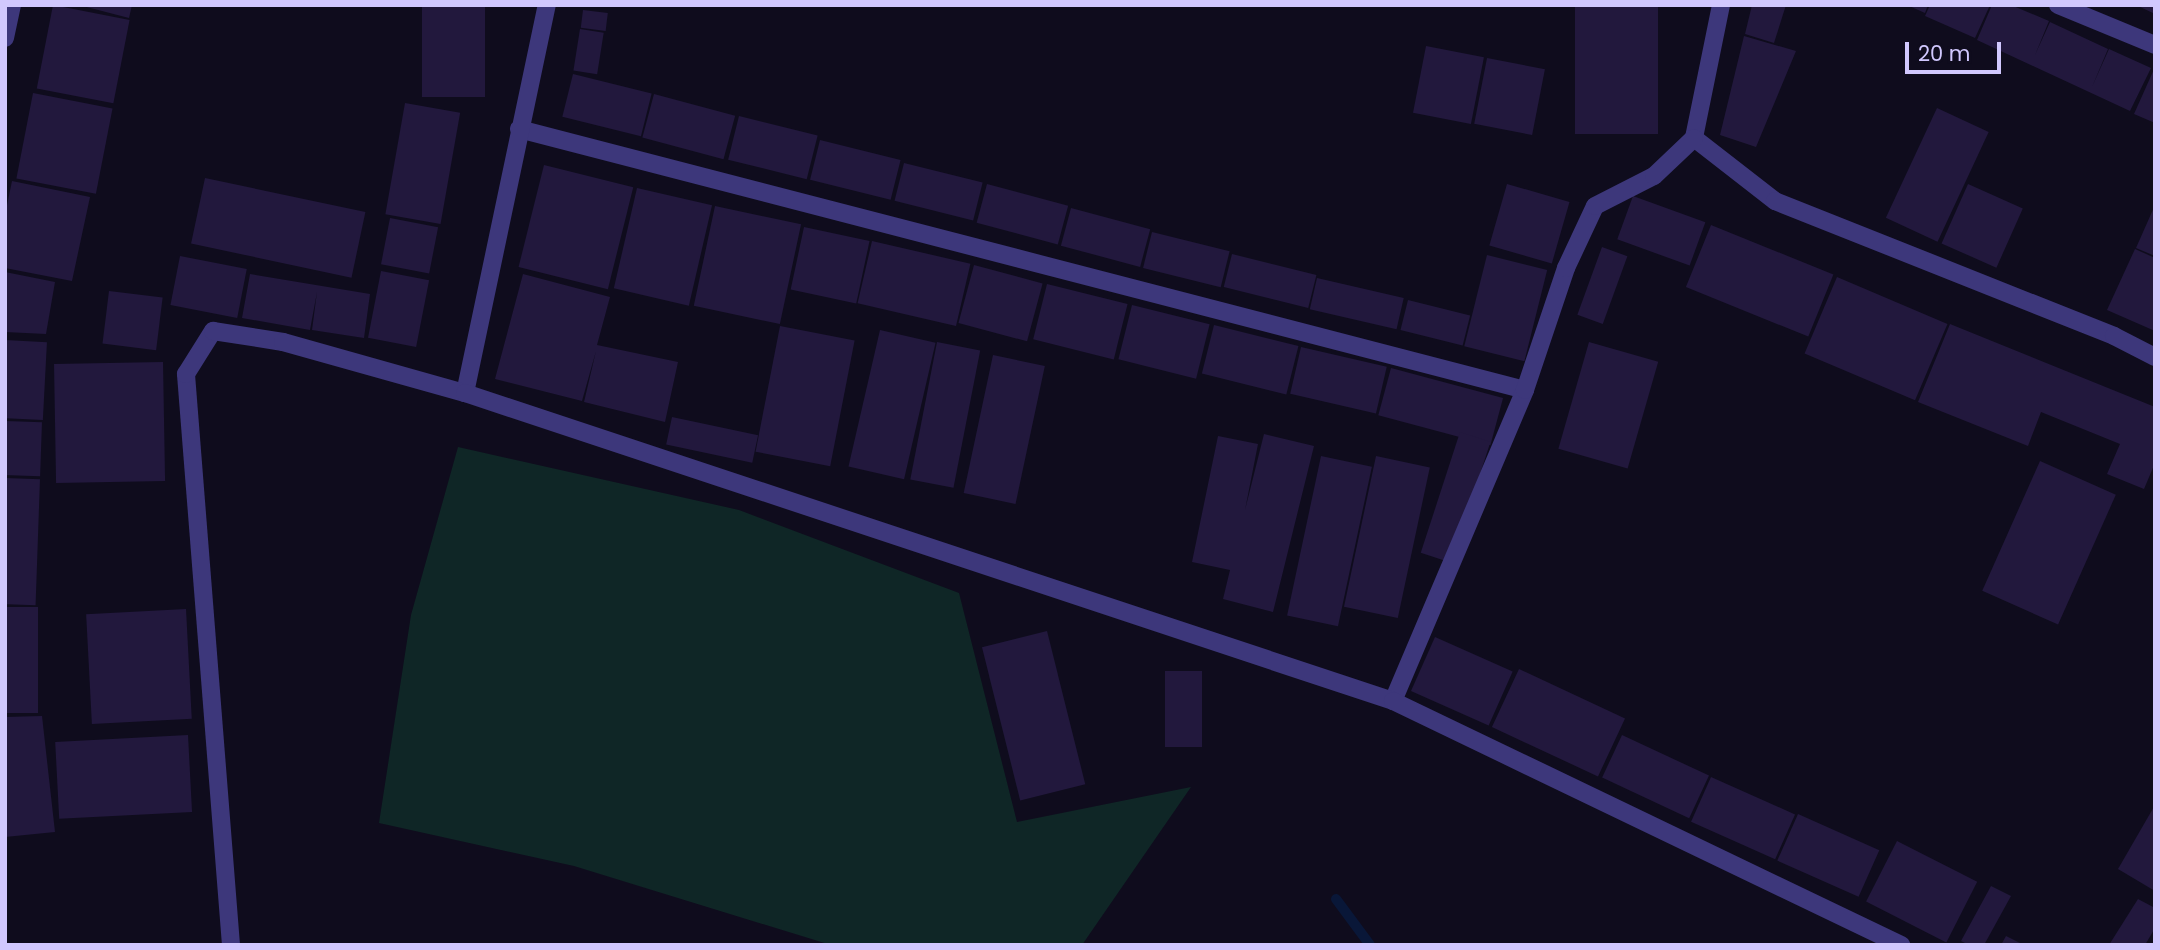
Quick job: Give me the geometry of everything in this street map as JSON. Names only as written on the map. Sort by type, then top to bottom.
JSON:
[{"type":"street","points":[[5,38],[12,5]]},
{"type":"street","points":[[465,393],[547,5]]},
{"type":"street","points":[[1393,701],[1525,390],[1566,268],[1595,206],[1654,176],[1694,138],[1721,5]]},
{"type":"street","points":[[2058,5],[2155,45]]},
{"type":"street","points":[[519,129],[1525,390]]},
{"type":"street","points":[[1694,138],[1775,201],[2114,336],[2155,357]]},
{"type":"street","points":[[231,945],[186,374],[214,331],[283,342],[465,393],[1393,701],[1901,945]]},
{"type":"green space","points":[[458,447],[739,510],[959,593],[1017,822],[1191,787],[1082,945],[831,945],[574,866],[379,823],[411,615]]},
{"type":"building","points":[[53,5],[130,20],[113,103],[37,88]]},
{"type":"building","points":[[79,5],[132,5],[129,18]]},
{"type":"building","points":[[422,5],[485,5],[485,97],[422,97]]},
{"type":"building","points":[[1575,5],[1658,5],[1658,134],[1575,134]]},
{"type":"building","points":[[1752,5],[1786,5],[1774,43],[1745,34]]},
{"type":"building","points":[[1907,5],[1928,5],[1925,13]]},
{"type":"building","points":[[1930,5],[1990,5],[1975,38],[1925,16]]},
{"type":"building","points":[[1992,5],[2011,5],[2049,21],[2035,55],[2050,22],[2108,49],[2092,87],[2109,49],[2151,68],[2130,111],[1977,40]]},
{"type":"building","points":[[2136,5],[2155,5],[2155,14]]},
{"type":"building","points":[[583,10],[608,13],[606,31],[581,28]]},
{"type":"building","points":[[580,29],[604,33],[597,74],[573,70]]},
{"type":"building","points":[[1744,36],[1796,51],[1756,147],[1720,135]]},
{"type":"building","points":[[1426,46],[1484,57],[1471,124],[1413,113]]},
{"type":"building","points":[[1487,58],[1545,69],[1532,135],[1474,124]]},
{"type":"building","points":[[2155,67],[2155,123],[2134,114]]},
{"type":"building","points":[[573,74],[652,94],[641,136],[562,117]]},
{"type":"building","points":[[33,93],[113,108],[96,194],[16,178]]},
{"type":"building","points":[[654,94],[735,116],[723,159],[642,137]]},
{"type":"building","points":[[405,103],[460,113],[441,224],[385,214]]},
{"type":"building","points":[[1937,108],[1989,132],[1938,242],[1886,218]]},
{"type":"building","points":[[739,116],[818,136],[807,179],[728,160]]},
{"type":"building","points":[[820,140],[901,160],[891,200],[810,180]]},
{"type":"building","points":[[904,163],[983,183],[973,220],[895,201]]},
{"type":"building","points":[[544,165],[633,187],[608,289],[519,267]]},
{"type":"building","points":[[205,178],[365,212],[351,278],[191,244]]},
{"type":"building","points":[[12,181],[90,197],[72,281],[5,268],[5,215]]},
{"type":"building","points":[[987,184],[1068,206],[1058,244],[977,223]]},
{"type":"building","points":[[1507,184],[1569,202],[1552,263],[1489,246]]},
{"type":"building","points":[[1968,184],[2023,208],[1996,268],[1942,243]]},
{"type":"building","points":[[637,188],[712,205],[689,306],[614,288]]},
{"type":"building","points":[[1633,196],[1705,222],[1690,266],[1617,239]]},
{"type":"building","points":[[2155,205],[2155,256],[2136,248]]},
{"type":"building","points":[[715,206],[801,224],[780,324],[694,306]]},
{"type":"building","points":[[1071,208],[1150,229],[1140,267],[1061,246]]},
{"type":"building","points":[[390,218],[438,227],[429,273],[381,264]]},
{"type":"building","points":[[1711,225],[1833,274],[1808,337],[1686,287]]},
{"type":"building","points":[[804,227],[870,241],[856,304],[791,290]]},
{"type":"building","points":[[1152,232],[1230,251],[1221,287],[1143,268]]},
{"type":"building","points":[[872,241],[970,264],[956,326],[858,303]]},
{"type":"building","points":[[1602,247],[1627,256],[1603,324],[1577,315]]},
{"type":"building","points":[[2135,249],[2155,258],[2155,331],[2107,310]]},
{"type":"building","points":[[1232,254],[1316,275],[1308,308],[1224,287]]},
{"type":"building","points":[[1487,255],[1547,270],[1524,361],[1464,346]]},
{"type":"building","points":[[180,256],[247,269],[237,318],[170,305]]},
{"type":"building","points":[[974,265],[1043,283],[1027,341],[958,323]]},
{"type":"building","points":[[381,271],[429,280],[416,347],[368,338]]},
{"type":"building","points":[[5,272],[55,282],[46,334],[5,332]]},
{"type":"building","points":[[250,274],[370,294],[364,338],[312,330],[317,292],[310,330],[242,318]]},
{"type":"building","points":[[523,274],[610,297],[597,345],[678,362],[665,422],[584,402],[596,351],[582,401],[495,379]]},
{"type":"building","points":[[1837,277],[1947,324],[1915,400],[1805,353]]},
{"type":"building","points":[[1317,278],[1404,298],[1397,329],[1310,309]]},
{"type":"building","points":[[1047,284],[1128,304],[1114,359],[1033,339]]},
{"type":"building","points":[[109,291],[163,298],[156,350],[103,344]]},
{"type":"building","points":[[1408,300],[1470,315],[1463,346],[1401,330]]},
{"type":"building","points":[[1132,305],[1210,324],[1196,379],[1118,359]]},
{"type":"building","points":[[1950,324],[2155,407],[2155,463],[2144,489],[2107,474],[2120,444],[2041,412],[2028,446],[1918,402]]},
{"type":"building","points":[[1214,325],[1298,346],[1286,395],[1202,374]]},
{"type":"building","points":[[780,326],[855,341],[830,466],[756,452]]},
{"type":"building","points":[[880,330],[936,343],[904,479],[849,466]]},
{"type":"building","points":[[5,340],[47,342],[43,420],[5,418]]},
{"type":"building","points":[[937,342],[980,350],[953,488],[910,479]]},
{"type":"building","points":[[1589,342],[1658,362],[1628,469],[1558,449]]},
{"type":"building","points":[[1301,347],[1387,367],[1376,414],[1290,394]]},
{"type":"building","points":[[993,355],[1045,366],[1016,504],[964,493]]},
{"type":"building","points":[[163,362],[165,481],[56,483],[54,364]]},
{"type":"building","points":[[1391,368],[1503,398],[1490,445],[1378,415]]},
{"type":"building","points":[[672,417],[758,435],[752,463],[666,444]]},
{"type":"building","points":[[5,421],[42,422],[40,476],[5,475]]},
{"type":"building","points":[[1460,432],[1490,442],[1451,563],[1421,553]]},
{"type":"building","points":[[1264,434],[1314,446],[1273,612],[1223,599],[1230,570],[1192,562],[1218,436],[1258,444],[1245,510]]},
{"type":"building","points":[[1321,456],[1372,467],[1338,626],[1287,615]]},
{"type":"building","points":[[1376,456],[1430,467],[1398,618],[1344,607]]},
{"type":"building","points":[[2040,461],[2116,495],[2058,624],[1982,591]]},
{"type":"building","points":[[5,478],[40,479],[36,605],[5,604]]},
{"type":"building","points":[[5,607],[38,607],[38,713],[5,713]]},
{"type":"building","points":[[186,609],[192,719],[92,724],[86,614]]},
{"type":"building","points":[[1047,631],[1085,784],[1020,801],[982,647]]},
{"type":"building","points":[[1435,637],[1513,672],[1489,725],[1411,691]]},
{"type":"building","points":[[1519,669],[1625,718],[1598,776],[1492,727]]},
{"type":"building","points":[[1165,671],[1202,671],[1202,747],[1165,747]]},
{"type":"building","points":[[42,716],[55,832],[5,837],[5,717]]},
{"type":"building","points":[[188,735],[192,812],[59,819],[55,742]]},
{"type":"building","points":[[1622,735],[1709,776],[1689,818],[1602,778]]},
{"type":"building","points":[[1711,777],[1795,814],[1775,859],[1691,822]]},
{"type":"building","points":[[2155,805],[2155,891],[2118,869]]},
{"type":"building","points":[[1798,814],[1879,850],[1859,897],[1777,861]]},
{"type":"building","points":[[1897,841],[1977,882],[1946,942],[1866,902]]},
{"type":"building","points":[[1991,886],[2011,896],[1984,945],[1969,945],[1961,941]]},
{"type":"building","points":[[2138,899],[2155,908],[2155,928],[2145,945],[2109,945]]},
{"type":"building","points":[[2006,936],[2024,945],[2001,945]]},
{"type":"waterway","points":[[1336,899],[1370,945]]}]
